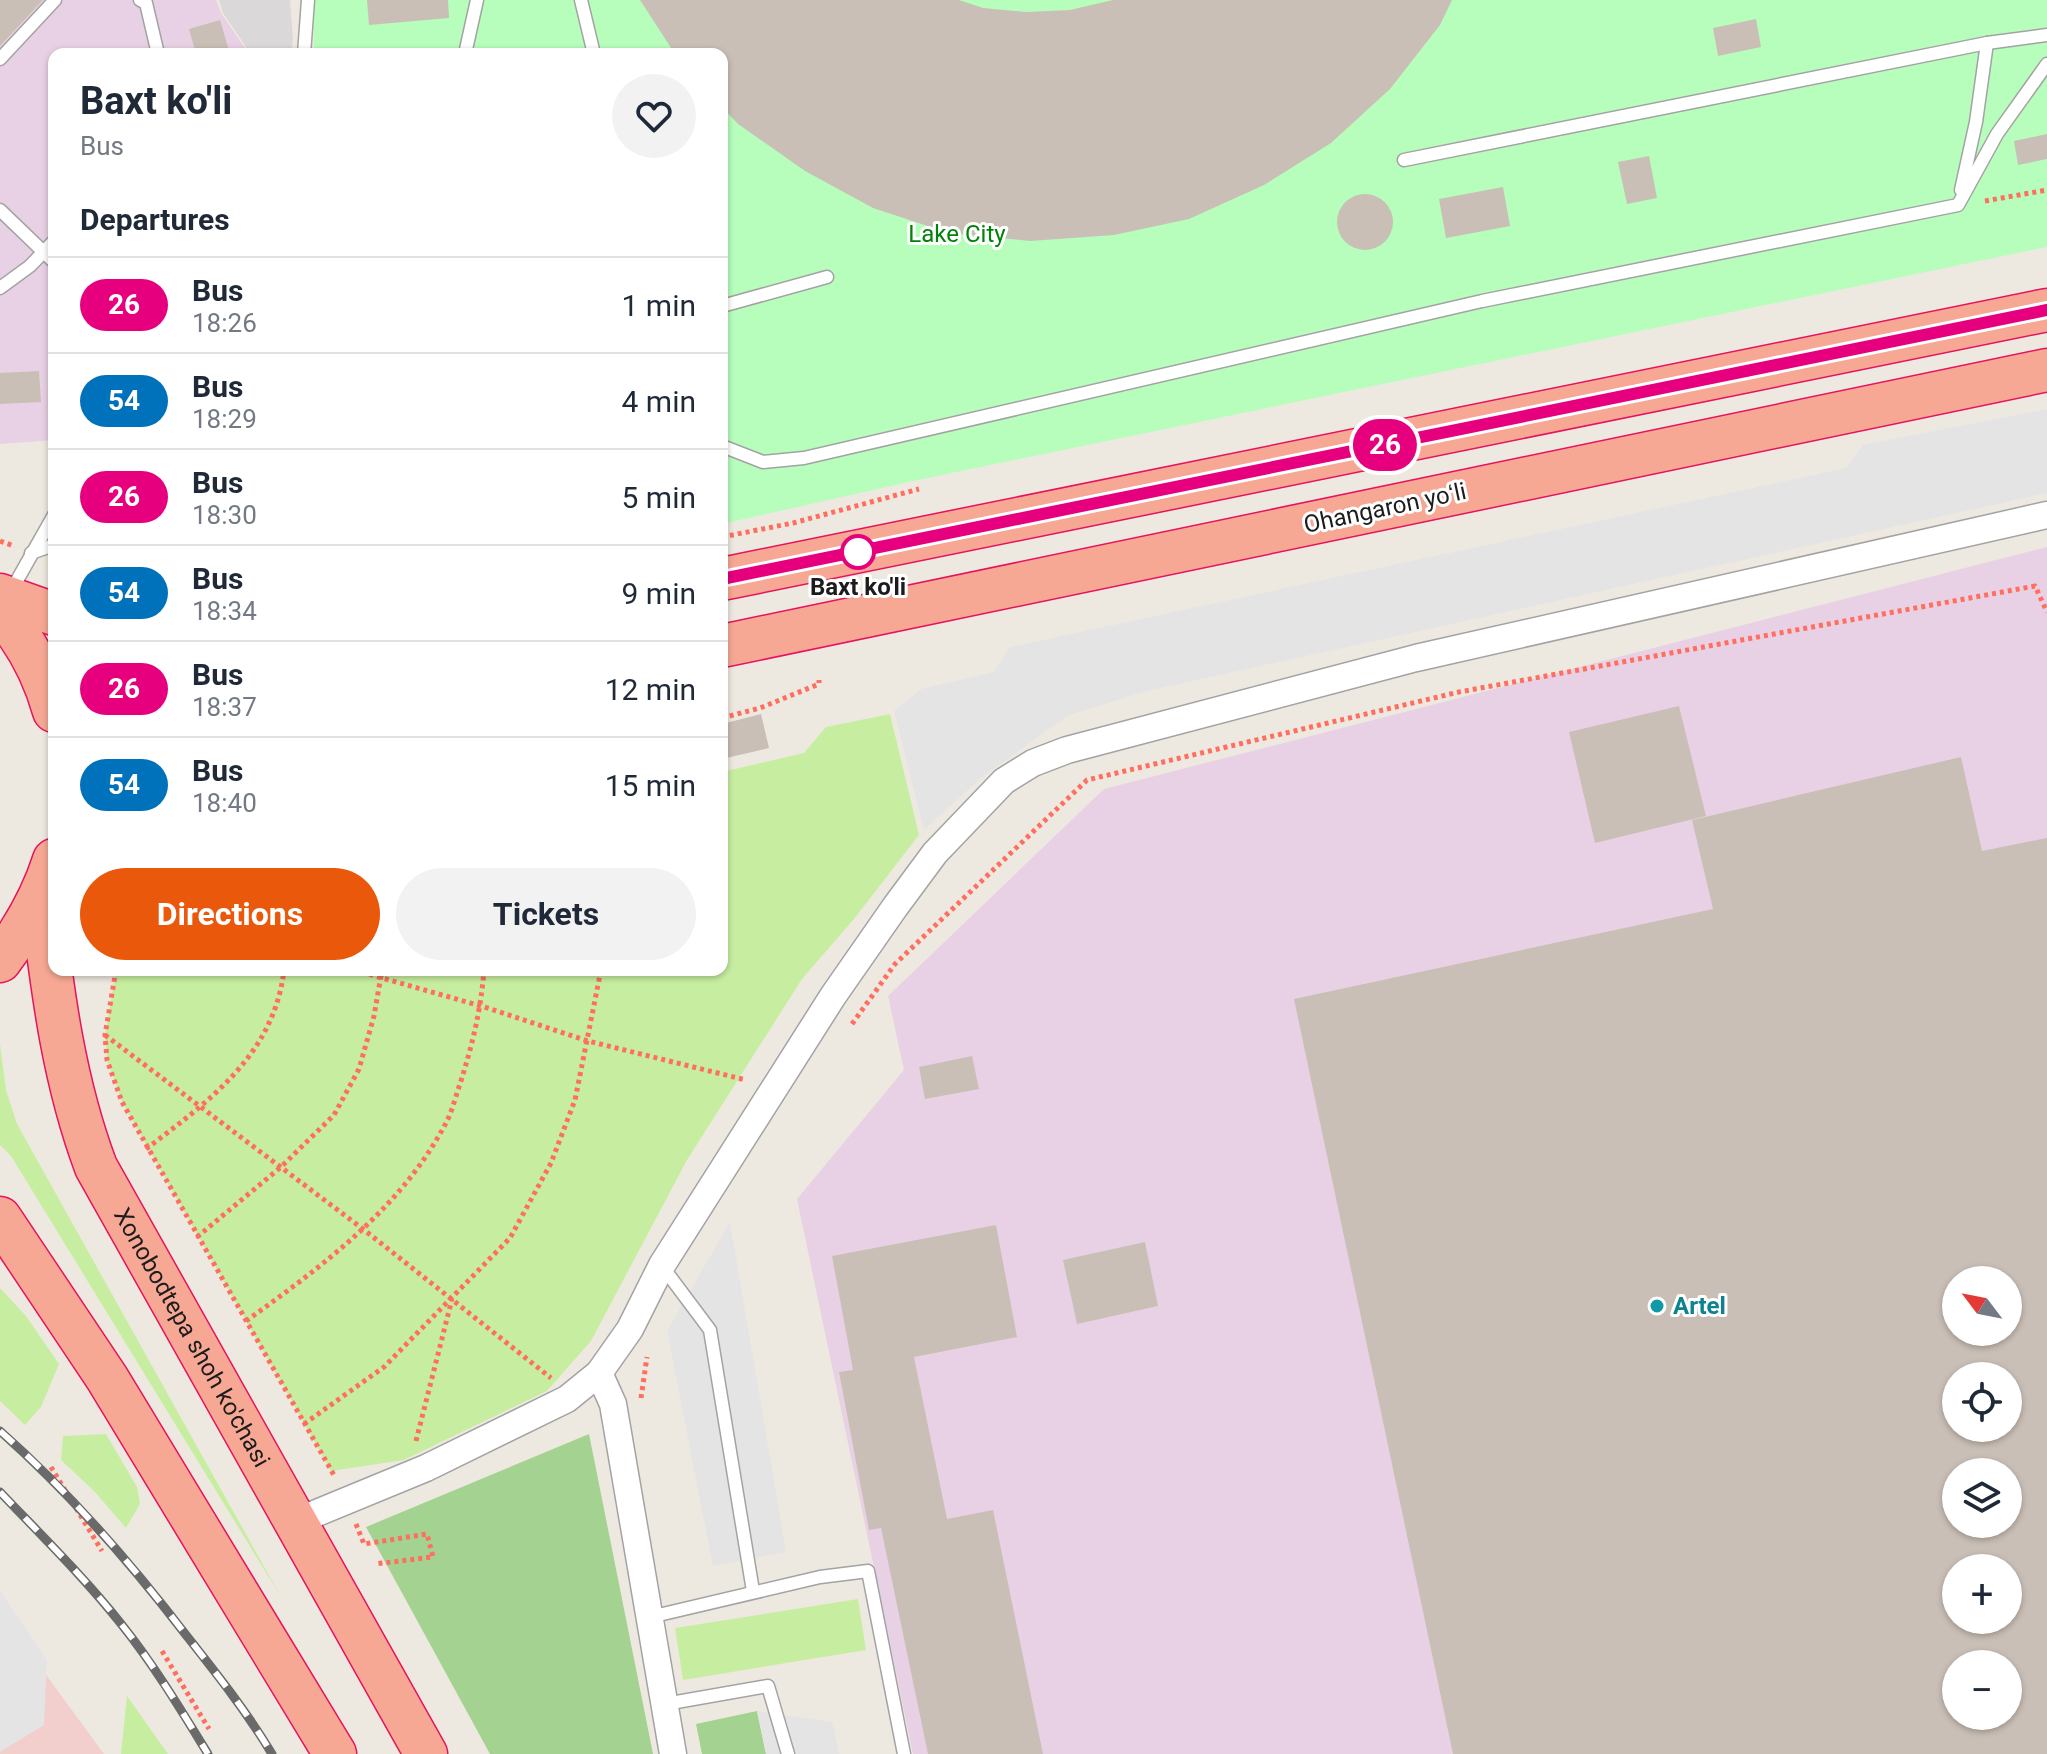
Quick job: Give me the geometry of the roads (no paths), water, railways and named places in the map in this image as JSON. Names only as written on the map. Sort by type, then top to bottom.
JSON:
[{"type":"highway","points":[[728,578],[2047,310]]},
{"type":"highway","name":"Ohangaron yoʻli","points":[[728,645],[2047,370]]},
{"type":"highway","points":[[2,603],[48,613]]},
{"type":"highway","points":[[2,603],[38,669],[48,695]]},
{"type":"highway","name":"Xonobodtepa shoh ko'chasi","points":[[36,907],[48,974]]},
{"type":"highway","name":"Xonobodtepa shoh ko'chasi","points":[[48,976],[75,1106],[96,1167],[426,1750]]},
{"type":"highway","points":[[62,1052],[75,976]]},
{"type":"highway","points":[[0,1218],[107,1378],[335,1754]]},
{"type":"street","points":[[295,1522],[352,1510],[408,1475],[567,1399],[599,1373],[630,1329],[662,1265],[833,996],[935,853],[1004,781],[1033,763],[1137,730],[1416,658],[2047,515]]},
{"type":"street","points":[[599,1373],[613,1404],[673,1754]]},
{"type":"lane","points":[[0,59],[55,0]]},
{"type":"lane","points":[[140,0],[146,3],[157,48]]},
{"type":"lane","points":[[304,48],[308,0]]},
{"type":"lane","points":[[466,48],[477,0]]},
{"type":"lane","points":[[581,0],[593,48]]},
{"type":"lane","points":[[1404,160],[1987,43],[2047,35]]},
{"type":"lane","points":[[1958,205],[1976,122],[1987,43]]},
{"type":"lane","points":[[728,448],[763,462],[804,458],[1482,301],[1958,205],[1997,134],[2047,64]]},
{"type":"lane","points":[[0,210],[48,256]]},
{"type":"lane","points":[[0,288],[30,266],[48,248]]},
{"type":"lane","points":[[728,304],[827,277]]},
{"type":"lane","points":[[2,603],[48,525]]},
{"type":"lane","points":[[31,553],[48,547]]},
{"type":"lane","points":[[662,1265],[710,1330],[753,1591]]},
{"type":"lane","points":[[650,1617],[753,1591],[868,1571],[904,1754]]},
{"type":"lane","points":[[665,1704],[768,1686],[788,1754]]},
{"type":"railway","points":[[0,1431],[98,1528],[143,1581],[231,1693],[272,1754]]},
{"type":"railway","points":[[0,1492],[122,1625],[208,1754]]},
{"type":"place","name":"Baxt ko'li","points":[[858,552]]},
{"type":"place","name":"Artel","points":[[1657,1306]]},
{"type":"park label","name":"Lake City","points":[[957,234]]}]
